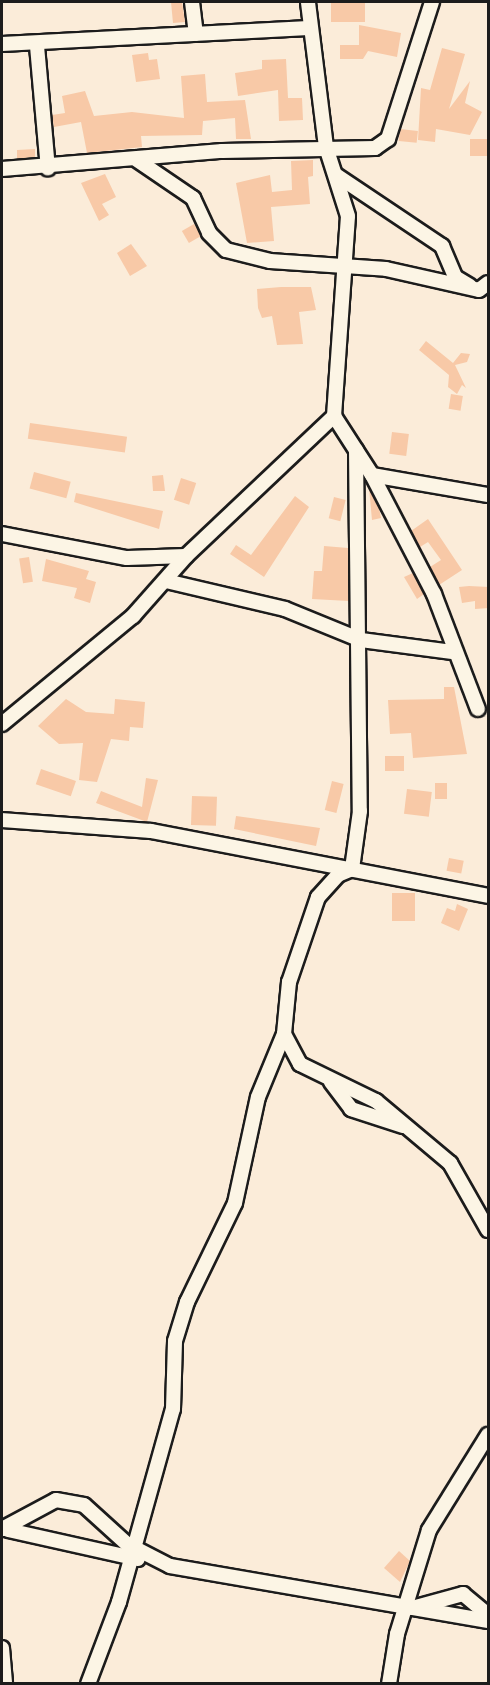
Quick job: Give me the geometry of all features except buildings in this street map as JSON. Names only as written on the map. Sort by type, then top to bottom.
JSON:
[{"type":"street","points":[[192,2],[196,34]]},
{"type":"street","points":[[308,2],[309,28],[326,147],[348,216],[341,265],[344,310],[334,416],[372,475],[434,594],[452,652],[478,709]]},
{"type":"street","points":[[2,169],[48,169],[137,160],[326,147],[375,148],[388,140],[432,2]]},
{"type":"street","points":[[2,44],[37,46],[309,28]]},
{"type":"street","points":[[37,46],[48,169]]},
{"type":"street","points":[[137,160],[193,198],[209,233],[226,250],[270,261],[341,265],[485,289]]},
{"type":"street","points":[[336,175],[442,246],[455,277],[485,289]]},
{"type":"street","points":[[2,724],[133,616],[186,556],[334,416]]},
{"type":"street","points":[[352,869],[360,811],[361,640],[356,450]]},
{"type":"street","points":[[372,475],[489,495]]},
{"type":"street","points":[[2,534],[127,558],[186,556]]},
{"type":"street","points":[[166,581],[285,609],[361,640],[452,652]]},
{"type":"street","points":[[2,820],[151,831],[489,896]]},
{"type":"street","points":[[88,1683],[119,1602],[131,1552],[173,1409],[175,1341],[187,1302],[235,1203],[258,1097],[284,1034],[289,982],[318,897],[338,875],[352,869]]},
{"type":"street","points":[[284,1034],[300,1064],[376,1101],[450,1163],[489,1230]]},
{"type":"street","points":[[388,1683],[429,1530],[489,1435]]},
{"type":"street","points":[[5,1530],[56,1500],[84,1505],[131,1552]]},
{"type":"street","points":[[5,1530],[131,1552],[170,1566],[407,1609],[489,1621]]},
{"type":"street","points":[[407,1609],[463,1594],[489,1615]]},
{"type":"street","points":[[2,1648],[5,1683]]}]
